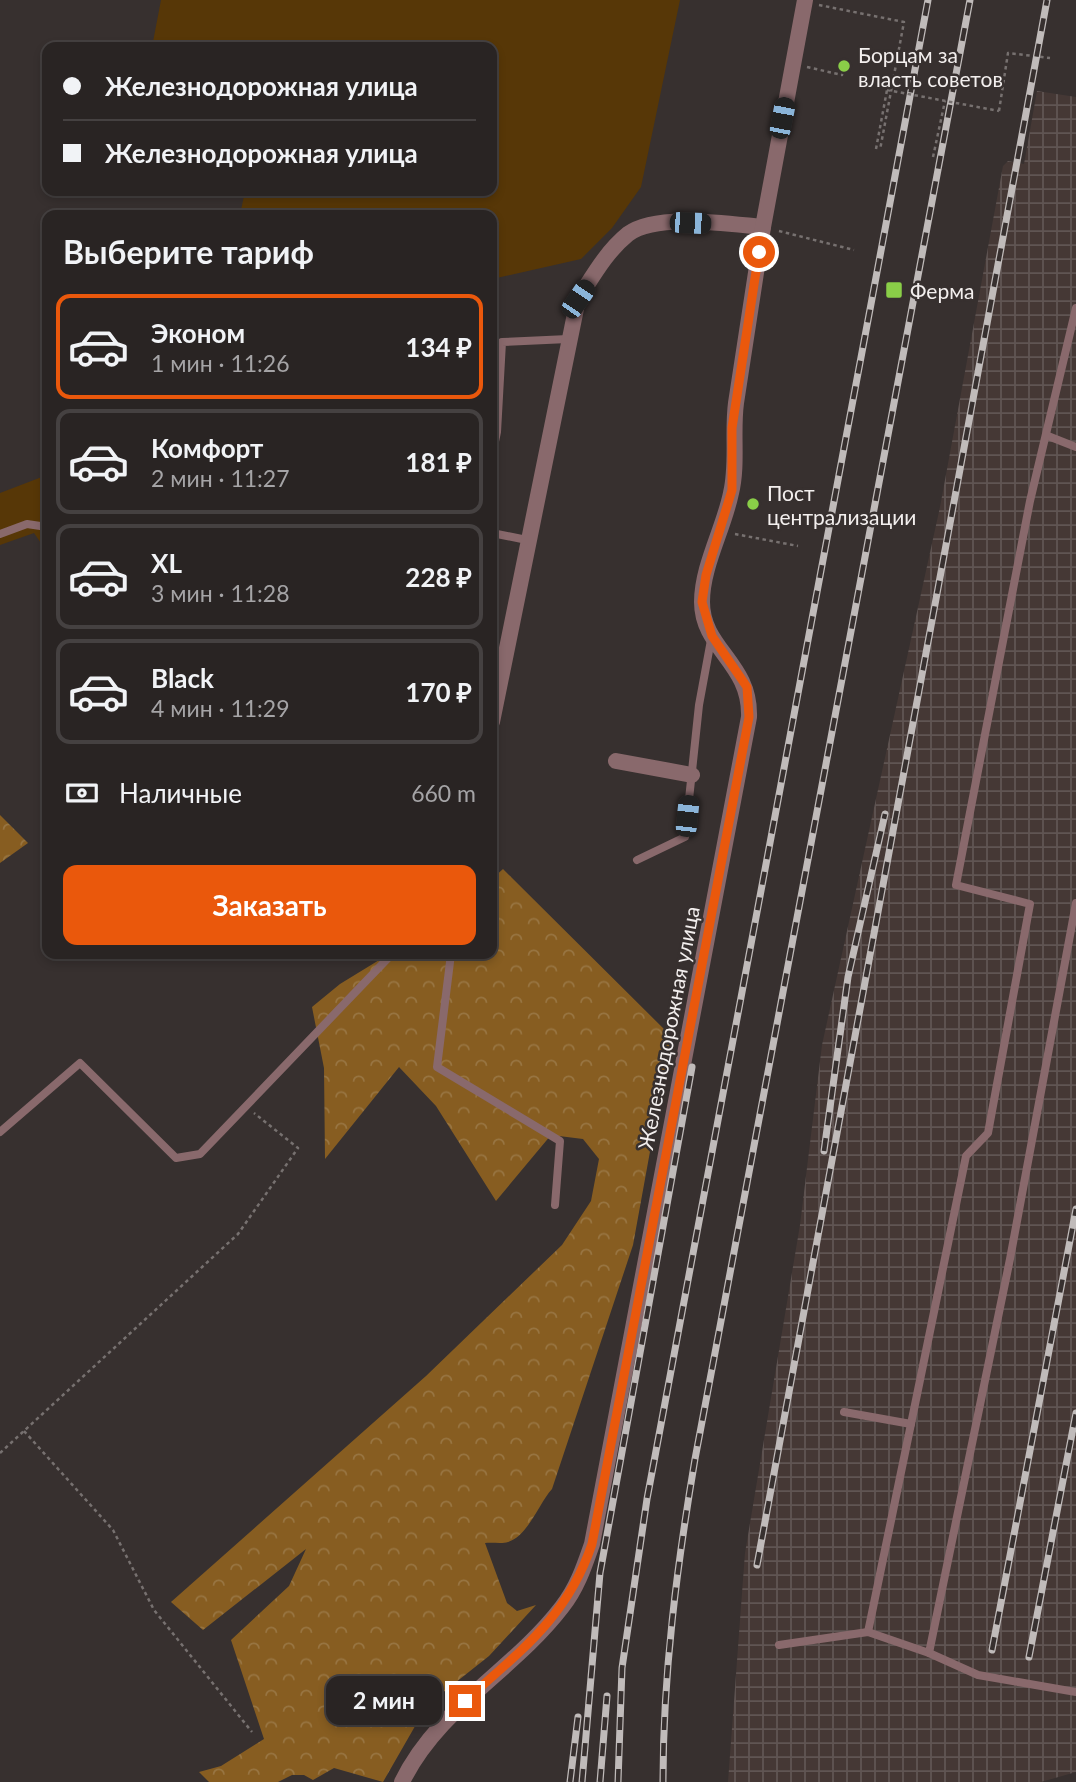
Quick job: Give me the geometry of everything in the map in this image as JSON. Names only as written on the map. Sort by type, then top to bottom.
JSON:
[{"type":"street","name":"Железнодорожная улица","points":[[402,1782],[433,1732],[538,1635],[563,1606],[580,1578],[592,1544],[749,717],[747,687],[712,636],[702,602],[706,575],[722,531],[732,490],[732,428],[763,226],[805,1]]},
{"type":"street","points":[[497,696],[578,299],[607,254],[631,232],[666,222],[763,226]]},
{"type":"street","points":[[616,761],[692,775]]},
{"type":"lane","points":[[868,1632],[966,1156],[988,1133],[1030,904],[956,885],[1030,501],[1048,436],[1076,308]]},
{"type":"lane","points":[[497,398],[502,342],[568,339]]},
{"type":"lane","points":[[1048,436],[1076,447]]},
{"type":"lane","points":[[0,534],[27,524],[42,526]]},
{"type":"lane","points":[[497,534],[527,540]]},
{"type":"lane","points":[[637,860],[685,837],[699,705],[712,636]]},
{"type":"lane","points":[[929,1653],[1010,1259],[1076,903]]},
{"type":"lane","points":[[0,1132],[80,1063],[176,1158],[200,1154],[386,959]]},
{"type":"lane","points":[[450,959],[437,1067],[560,1141],[555,1205]]},
{"type":"lane","points":[[844,1412],[911,1423]]},
{"type":"lane","points":[[779,1645],[868,1632],[929,1653],[978,1675],[1076,1692]]},
{"type":"path","points":[[805,1],[904,22],[878,149],[887,90],[945,101],[999,111],[1008,53],[1050,58]]},
{"type":"path","points":[[793,64],[842,75],[844,66]]},
{"type":"path","points":[[933,157],[945,101]]},
{"type":"path","points":[[763,226],[853,250]]},
{"type":"path","points":[[722,531],[798,546]]},
{"type":"path","points":[[0,1453],[238,1234],[298,1148],[246,1106]]},
{"type":"path","points":[[24,1431],[113,1530],[154,1610],[252,1732]]},
{"type":"shaded area","points":[[161,0],[680,0],[641,187],[612,228],[581,259],[497,278],[497,210],[241,210],[244,196],[497,196],[497,42],[153,42]]},
{"type":"shaded area","points":[[1037,91],[1076,97],[1076,1772],[1041,1782],[728,1782],[745,1553],[800,1225],[822,1045],[940,507],[1003,166],[1008,161],[1024,164]]},
{"type":"shaded area","points":[[42,477],[42,545],[34,533],[0,545],[0,493]]},
{"type":"green space","points":[[0,815],[28,843],[0,863]]},
{"type":"green space","points":[[503,869],[671,1036],[633,1245],[552,1489],[515,1539],[506,1543],[485,1543],[507,1603],[517,1611],[536,1605],[489,1656],[441,1694],[418,1721],[383,1782],[334,1768],[313,1780],[304,1775],[292,1775],[278,1782],[209,1782],[199,1772],[221,1766],[264,1739],[231,1640],[289,1586],[306,1549],[203,1630],[171,1602],[426,1376],[562,1245],[591,1201],[599,1159],[583,1139],[551,1135],[496,1201],[436,1106],[399,1067],[325,1159],[324,1068],[312,1007],[340,984],[381,959],[497,959],[497,874]]},
{"type":"railway","points":[[618,1782],[622,1668],[647,1499],[928,0]]},
{"type":"railway","points":[[663,1782],[665,1701],[672,1620],[695,1459],[970,0]]},
{"type":"railway","points":[[757,1565],[1047,0]]},
{"type":"railway","points":[[824,1151],[848,977],[885,814]]},
{"type":"railway","points":[[582,1782],[600,1573],[692,1067]]},
{"type":"railway","points":[[992,1650],[1076,1209]]},
{"type":"railway","points":[[1029,1657],[1076,1413]]},
{"type":"railway","points":[[600,1782],[607,1696]]},
{"type":"railway","points":[[570,1782],[578,1717]]},
{"type":"place","name":"Борцам за власть советов","points":[[844,66]]},
{"type":"place","name":"Ферма","points":[[894,290]]},
{"type":"place","name":"Пост централизации","points":[[753,504]]},
{"type":"route","points":[[465,1701],[538,1635],[563,1606],[580,1578],[592,1544],[688,1028],[747,733],[750,701],[747,687],[712,636],[702,602],[706,575],[722,531],[732,490],[732,428],[759,252]]}]
